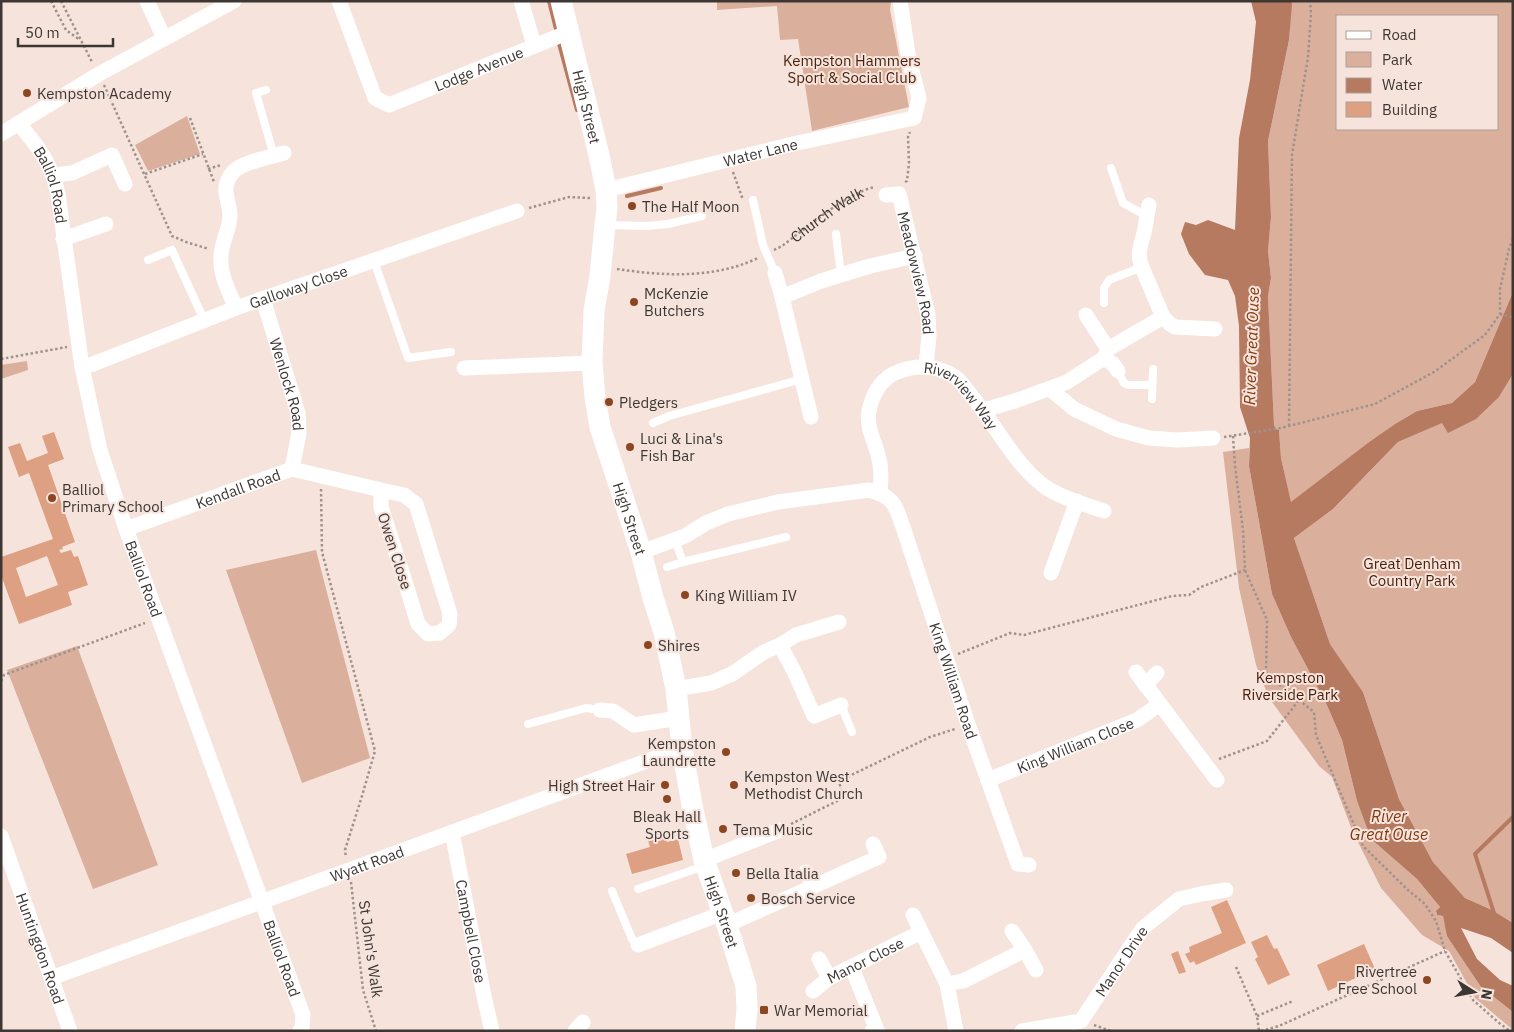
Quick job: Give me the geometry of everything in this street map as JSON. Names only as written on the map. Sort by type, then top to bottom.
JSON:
[{"type":"main road","name":"High Street","points":[[561,1],[561,35],[597,146],[606,207],[601,267],[594,310],[592,363],[600,427],[641,552],[664,632],[676,689],[682,748],[692,805],[705,863],[746,986],[745,1031]]},
{"type":"street","points":[[147,1],[164,38]]},
{"type":"street","points":[[1,134],[99,74],[234,1]]},
{"type":"street","name":"Lodge Avenue","points":[[338,1],[375,98],[388,105],[561,35]]},
{"type":"street","points":[[521,1],[534,45]]},
{"type":"street","points":[[900,1],[909,60],[918,98],[914,118]]},
{"type":"street","name":"Water Lane","points":[[606,207],[686,171],[728,159],[914,118]]},
{"type":"street","name":"Balliol Road","points":[[18,123],[35,142],[53,175],[58,194],[82,368],[100,450],[126,529],[303,1015],[302,1029]]},
{"type":"street","points":[[236,308],[221,269],[221,253],[229,226],[230,213],[225,190],[229,177],[236,169],[279,154]]},
{"type":"street","points":[[53,175],[72,174],[112,155],[124,184]]},
{"type":"street","name":"Meadowview Road","points":[[884,190],[899,194],[915,256],[928,315],[929,336],[926,367]]},
{"type":"street","points":[[1148,210],[1138,256],[1163,317],[1175,327],[1215,329]]},
{"type":"street","name":"Galloway Close","points":[[82,368],[236,308],[517,211]]},
{"type":"street","points":[[63,239],[106,224]]},
{"type":"street","points":[[782,297],[870,266],[915,256]]},
{"type":"street","points":[[775,273],[811,417]]},
{"type":"street","name":"Wenlock Road","points":[[263,299],[298,413],[299,433],[292,469]]},
{"type":"street","points":[[1086,315],[1118,371]]},
{"type":"street","points":[[984,410],[1067,382],[1106,353],[1163,317]]},
{"type":"street","points":[[464,368],[485,361],[592,363]]},
{"type":"street","name":"Riverview Way","points":[[880,492],[882,474],[879,455],[870,434],[869,413],[873,397],[880,384],[892,373],[908,368],[926,367],[943,370],[956,378],[984,410],[1025,468],[1044,486],[1062,496],[1104,511]]},
{"type":"street","points":[[1050,389],[1074,409],[1116,429],[1148,438],[1168,440],[1213,438]]},
{"type":"street","name":"Kendall Road","points":[[126,529],[292,469],[381,490]]},
{"type":"street","name":"Owen Close","points":[[381,490],[404,495],[416,504],[450,614],[449,625],[440,632],[428,634],[418,624],[381,507],[381,490]]},
{"type":"street","points":[[641,552],[675,540],[706,523],[728,514],[778,502],[869,490],[880,492]]},
{"type":"street","name":"King William Road","points":[[880,492],[889,497],[895,506],[968,724],[1018,864],[1029,865]]},
{"type":"street","points":[[1051,573],[1077,501]]},
{"type":"street","points":[[676,689],[711,683],[732,674],[764,652],[796,635],[839,622]]},
{"type":"street","points":[[780,645],[814,716],[841,705]]},
{"type":"street","points":[[1136,672],[1160,704],[1202,768],[1217,780]]},
{"type":"street","points":[[1146,685],[1157,673]]},
{"type":"street","name":"King William Close","points":[[988,780],[1136,720],[1160,704]]},
{"type":"street","points":[[609,707],[634,724],[679,718]]},
{"type":"street","name":"Wyatt Road","points":[[51,978],[682,748]]},
{"type":"street","points":[[705,863],[780,830]]},
{"type":"street","name":"Campbell Close","points":[[452,832],[492,1031]]},
{"type":"street","name":"Huntingdon Road","points":[[1,836],[70,1031]]},
{"type":"street","points":[[638,945],[671,933],[725,919],[810,879],[880,857],[873,844]]},
{"type":"street","name":"Manor Drive","points":[[1022,1031],[1081,1021],[1143,928],[1179,899],[1226,890]]},
{"type":"street","name":"Manor Close","points":[[913,915],[947,984],[956,1031]]},
{"type":"street","points":[[1012,931],[1036,970]]},
{"type":"street","name":"Manor Close","points":[[813,990],[829,978],[921,932]]},
{"type":"street","points":[[947,984],[963,981],[1025,950]]},
{"type":"street","points":[[819,959],[829,978]]},
{"type":"street","points":[[852,968],[877,1030],[872,1031]]},
{"type":"lane","points":[[266,90],[256,93],[279,154]]},
{"type":"lane","points":[[1111,168],[1123,203],[1148,210]]},
{"type":"lane","points":[[753,200],[763,245],[775,273]]},
{"type":"lane","points":[[606,207],[654,226],[702,216]]},
{"type":"lane","points":[[836,234],[841,275]]},
{"type":"lane","points":[[148,260],[172,250],[204,320]]},
{"type":"lane","points":[[374,261],[408,358],[451,352]]},
{"type":"lane","points":[[1104,302],[1104,288],[1109,280],[1142,267]]},
{"type":"lane","points":[[1152,399],[1153,368]]},
{"type":"lane","points":[[1118,371],[1124,383],[1128,385],[1152,385]]},
{"type":"lane","points":[[653,423],[669,416],[802,379]]},
{"type":"lane","points":[[667,567],[786,537]]},
{"type":"lane","points":[[675,540],[684,562]]},
{"type":"lane","points":[[841,705],[852,732]]},
{"type":"lane","points":[[528,724],[586,708],[609,707]]},
{"type":"lane","points":[[638,889],[705,863]]},
{"type":"lane","points":[[612,891],[632,939],[638,945]]},
{"type":"path","points":[[51,1],[66,30],[82,41]]},
{"type":"path","points":[[61,1],[99,74],[172,236],[221,253]]},
{"type":"path","points":[[1289,426],[1292,155],[1308,57],[1310,1]]},
{"type":"path","points":[[190,118],[218,192],[225,190]]},
{"type":"path","points":[[899,183],[907,181],[909,163],[908,137],[914,118]]},
{"type":"path","points":[[145,174],[203,154]]},
{"type":"path","name":"Church Walk","points":[[601,267],[653,274],[716,273],[756,260],[782,246],[833,208],[866,189],[884,190]]},
{"type":"path","points":[[517,211],[569,197],[592,198],[606,207]]},
{"type":"path","points":[[1510,1031],[1473,1000],[1445,951],[1436,921],[1425,904],[1363,846],[1316,735],[1314,712],[1266,674],[1266,620],[1245,570],[1243,530],[1234,466],[1233,436],[1281,428],[1375,404],[1434,372],[1485,335],[1500,314],[1500,289],[1513,239]]},
{"type":"path","points":[[1500,314],[1513,318]]},
{"type":"path","points":[[1,359],[79,345]]},
{"type":"path","name":"St John's Walk","points":[[321,476],[322,552],[375,750],[345,850],[363,990],[376,1031]]},
{"type":"path","points":[[947,658],[1010,633],[1024,635],[1172,596],[1189,595],[1201,587],[1245,570]]},
{"type":"path","points":[[1,681],[4,675],[158,618]]},
{"type":"path","points":[[1202,768],[1267,741],[1299,700]]},
{"type":"path","points":[[780,830],[844,798],[838,781],[930,737],[968,724]]},
{"type":"path","points":[[1236,967],[1257,1016],[1260,1031],[1279,1026],[1445,951]]},
{"type":"path","points":[[1257,1016],[1293,1001]]},
{"type":"green space","name":"Kempston Hammers Sport & Social Club","points":[[717,1],[891,1],[890,10],[909,107],[812,131],[798,39],[780,40],[777,6],[717,10]]},
{"type":"green space","points":[[1291,1],[1513,1],[1513,292],[1475,382],[1452,403],[1417,411],[1395,424],[1291,503],[1281,458],[1279,430],[1274,425],[1268,296],[1271,278],[1268,251],[1271,217],[1268,141],[1289,40]]},
{"type":"green space","points":[[187,116],[200,154],[148,171],[135,145]]},
{"type":"green space","points":[[27,361],[28,370],[1,379],[1,365]]},
{"type":"green space","name":"Great Denham Country Park","points":[[1513,374],[1513,923],[1492,910],[1465,898],[1433,862],[1399,799],[1363,692],[1330,644],[1294,538],[1333,509],[1398,442],[1499,397]]},
{"type":"green space","name":"Kempston Riverside Park","points":[[1249,448],[1249,466],[1272,594],[1291,637],[1326,703],[1342,740],[1357,801],[1371,839],[1417,879],[1440,907],[1436,912],[1437,915],[1443,916],[1448,936],[1481,987],[1513,1012],[1513,1030],[1475,998],[1449,951],[1422,935],[1381,888],[1352,830],[1332,777],[1319,766],[1269,698],[1256,665],[1239,588],[1223,452]]},
{"type":"green space","points":[[316,550],[370,758],[302,783],[226,570]]},
{"type":"green space","points":[[77,646],[158,865],[93,889],[7,670]]},
{"type":"water","name":"River Great Ouse","points":[[1251,1],[1291,1],[1292,4],[1289,40],[1268,141],[1271,217],[1268,251],[1271,278],[1268,296],[1274,425],[1279,430],[1281,458],[1291,502],[1395,424],[1417,411],[1452,403],[1475,382],[1513,292],[1513,374],[1499,397],[1476,419],[1448,433],[1442,423],[1398,442],[1333,509],[1294,538],[1330,644],[1363,692],[1399,799],[1433,862],[1465,898],[1492,910],[1513,923],[1513,953],[1491,938],[1461,928],[1477,959],[1500,980],[1513,986],[1513,1012],[1481,987],[1447,936],[1443,916],[1437,915],[1436,911],[1440,907],[1417,879],[1371,839],[1357,801],[1342,740],[1326,703],[1291,637],[1272,594],[1249,466],[1250,438],[1240,407],[1239,326],[1235,296],[1228,280],[1205,275],[1189,254],[1181,234],[1185,222],[1196,225],[1208,220],[1235,230],[1239,138],[1250,80],[1256,22]]},
{"type":"building","points":[[54,432],[64,459],[48,465],[75,542],[59,550],[61,553],[71,550],[74,557],[78,556],[88,585],[68,592],[72,605],[19,624],[1,575],[1,557],[53,539],[29,473],[19,477],[8,447],[20,443],[27,461],[48,453],[42,436]],"holes":[[[47,556],[58,585],[26,597],[16,568]]]},
{"type":"building","points":[[665,832],[667,842],[678,839],[683,860],[632,874],[626,854],[650,847],[647,837]]},
{"type":"building","points":[[1227,900],[1246,943],[1196,965],[1194,961],[1190,963],[1185,954],[1190,952],[1189,947],[1222,933],[1211,907]]},
{"type":"building","points":[[1267,935],[1274,949],[1277,948],[1290,975],[1268,985],[1255,959],[1258,957],[1251,942]]},
{"type":"building","points":[[1364,944],[1375,969],[1328,991],[1317,965]]},
{"type":"building","points":[[1178,951],[1186,972],[1179,974],[1171,954]]},
{"type":"waterway","points":[[549,1],[557,33]]},
{"type":"waterway","points":[[558,40],[577,110]]},
{"type":"waterway","points":[[627,196],[661,188]]},
{"type":"waterway","points":[[1494,913],[1475,854],[1513,817]]},
{"type":"place","name":"Kempston Academy","points":[[27,93]]},
{"type":"place","name":"The Half Moon","points":[[632,206]]},
{"type":"place","name":"McKenzie Butchers","points":[[634,302]]},
{"type":"place","name":"Pledgers","points":[[609,402]]},
{"type":"place","name":"Luci & Lina's Fish Bar","points":[[630,447]]},
{"type":"place","name":"Balliol Primary School","points":[[52,498]]},
{"type":"place","name":"King William IV","points":[[685,595]]},
{"type":"place","name":"Shires","points":[[648,645]]},
{"type":"place","name":"Kempston Laundrette","points":[[726,752]]},
{"type":"place","name":"High Street Hair","points":[[665,785]]},
{"type":"place","name":"Kempston West Methodist Church","points":[[734,785]]},
{"type":"place","name":"Bleak Hall Sports","points":[[667,799]]},
{"type":"place","name":"Tema Music","points":[[723,829]]},
{"type":"place","name":"Bella Italia","points":[[736,873]]},
{"type":"place","name":"Bosch Service","points":[[751,898]]},
{"type":"place","name":"Rivertree Free School","points":[[1427,980]]},
{"type":"place","name":"War Memorial","points":[[764,1010]]}]
